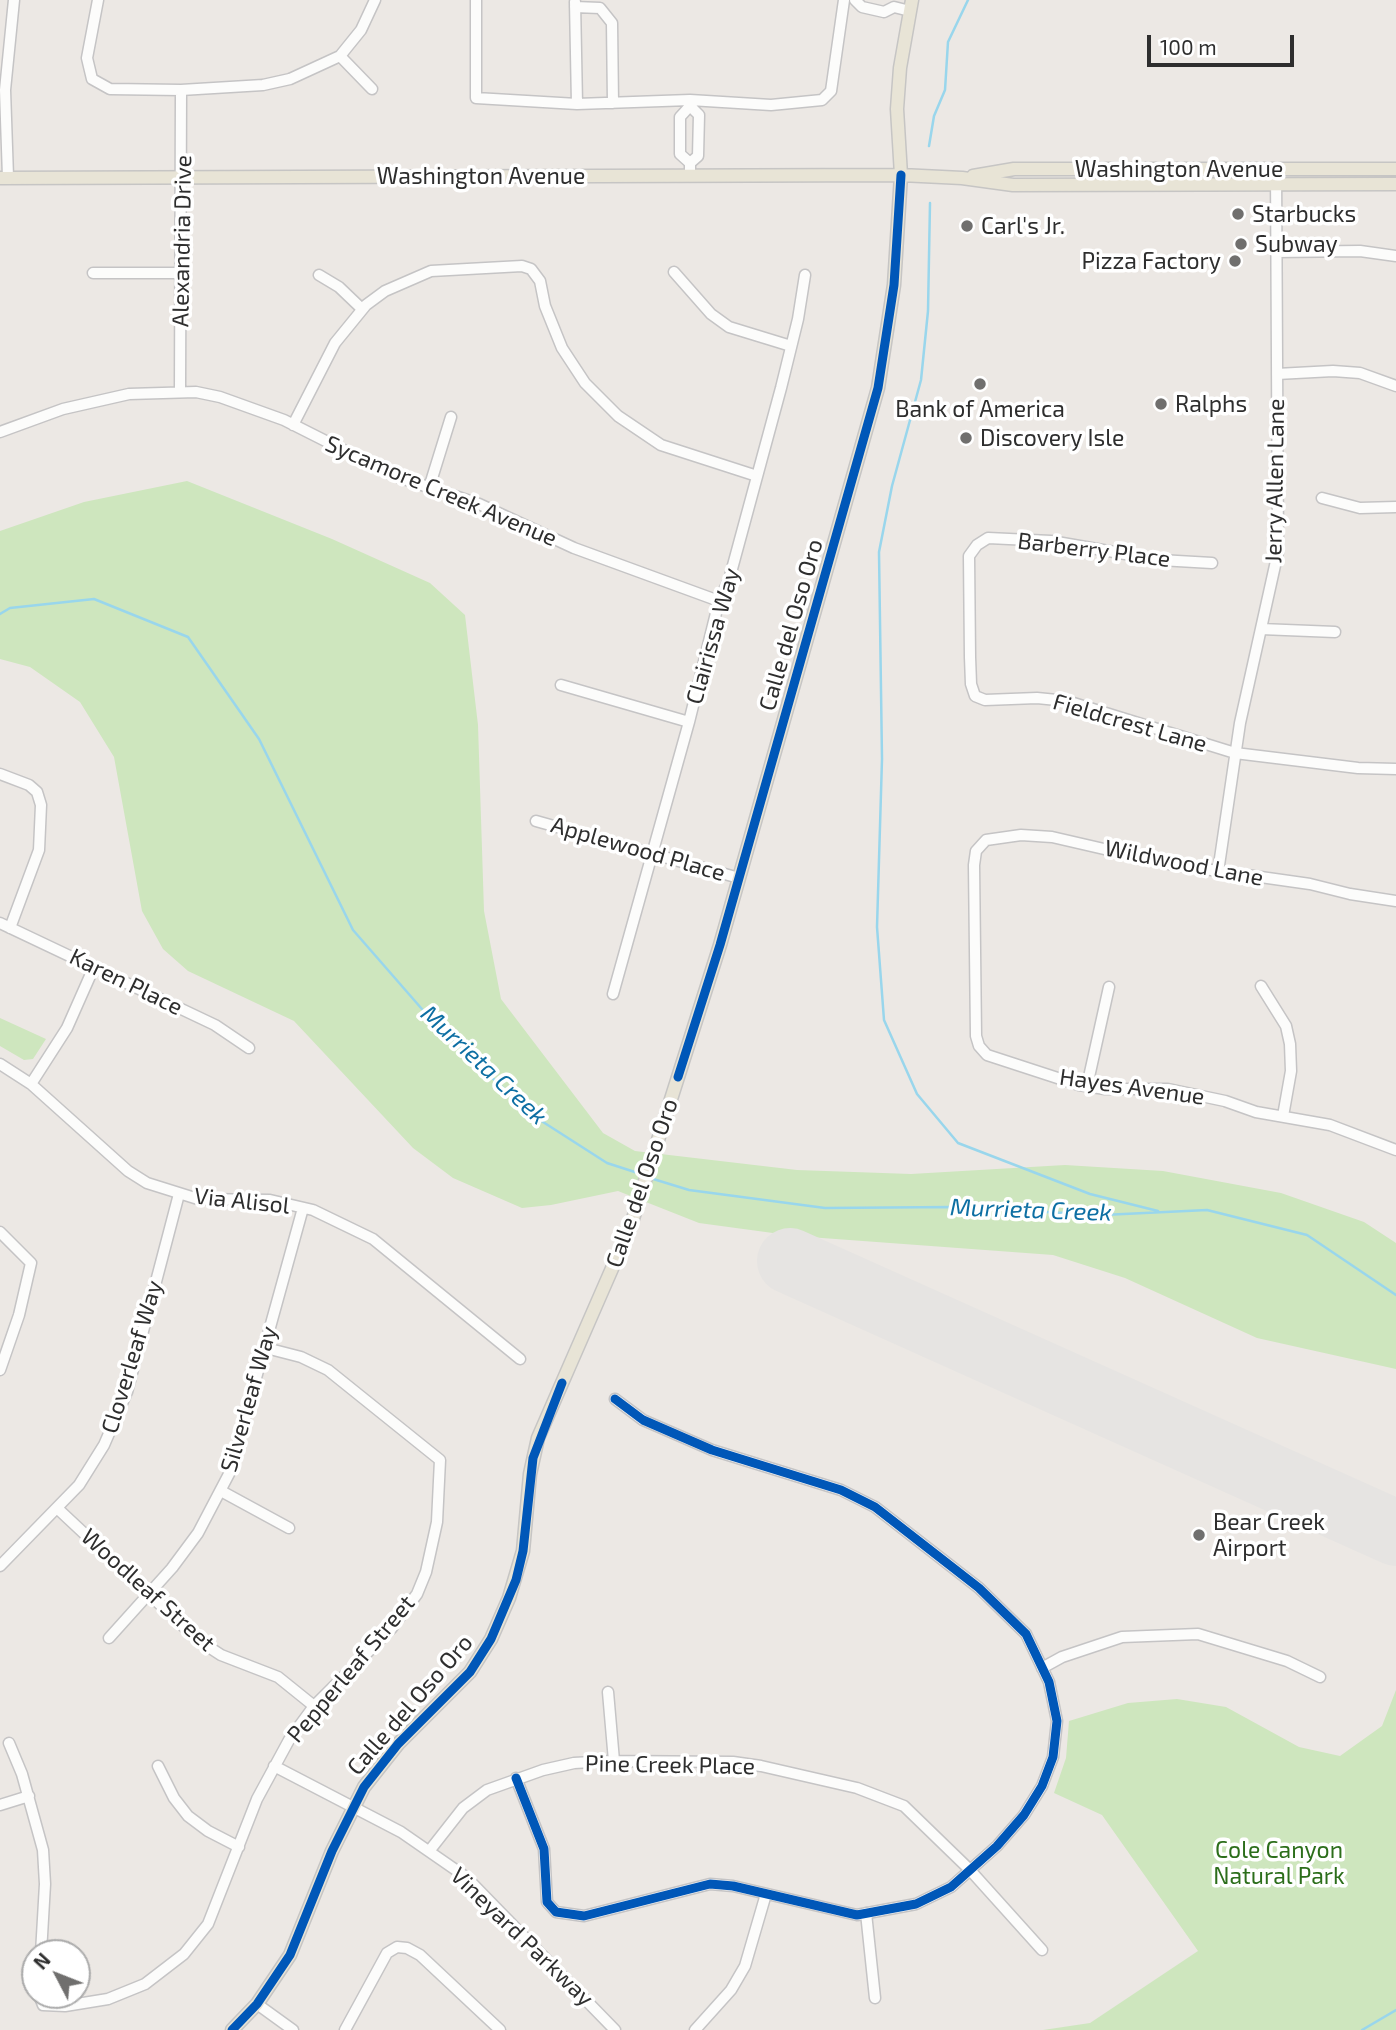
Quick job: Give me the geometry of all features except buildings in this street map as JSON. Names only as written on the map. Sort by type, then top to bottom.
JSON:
[{"type":"main road","name":"Calle del Oso Oro","points":[[232,2030],[275,1981],[300,1934],[353,1806],[378,1767],[470,1672],[491,1639],[509,1598],[523,1552],[530,1474],[538,1438],[631,1225],[739,878],[878,388],[893,296],[901,175],[897,109],[911,5]]},
{"type":"main road","name":"Washington Avenue","points":[[4,177],[690,169],[962,178],[1013,185],[1396,184]]},
{"type":"main road","name":"Washington Avenue","points":[[962,178],[1014,169],[1396,169]]},
{"type":"main road","points":[[1072,185],[1075,179],[1127,176],[1141,169]]},
{"type":"main road","points":[[1151,185],[1165,176],[1205,174],[1216,169]]},
{"type":"street","points":[[4,177],[5,90],[14,0]]},
{"type":"street","points":[[98,0],[87,58],[92,79],[110,89],[142,87],[181,90],[262,85],[290,79],[340,56],[361,30],[375,0]]},
{"type":"street","points":[[476,0],[476,98],[576,104],[771,105],[822,100],[831,91],[844,0]]},
{"type":"street","points":[[855,0],[862,7],[874,5],[884,12],[892,4],[911,5]]},
{"type":"street","points":[[576,104],[575,3],[600,8],[612,23],[613,103]]},
{"type":"street","points":[[340,56],[372,89]]},
{"type":"street","name":"Alexandria Drive","points":[[180,392],[183,176],[181,90]]},
{"type":"street","points":[[690,103],[699,115],[699,126],[698,156],[690,169],[680,154],[680,117],[690,103]]},
{"type":"street","points":[[680,126],[699,126]]},
{"type":"street","name":"Jerry Allen Lane","points":[[1218,872],[1235,753],[1278,552],[1276,169]]},
{"type":"street","points":[[1276,252],[1360,251],[1396,256]]},
{"type":"street","points":[[293,425],[334,343],[362,309],[385,291],[431,271],[522,266],[531,269],[540,281],[545,306],[562,348],[585,383],[618,416],[662,445],[757,476]]},
{"type":"street","points":[[674,272],[710,314],[729,327],[792,346]]},
{"type":"street","points":[[93,273],[181,273]]},
{"type":"street","points":[[319,275],[338,287],[362,309]]},
{"type":"street","name":"Clairissa Way","points":[[613,994],[689,722],[719,601],[729,580],[792,346],[805,275]]},
{"type":"street","points":[[1277,374],[1333,371],[1360,373],[1396,386]]},
{"type":"street","name":"Sycamore Creek Avenue","points":[[0,432],[96,400],[129,394],[196,392],[248,405],[395,476],[479,504],[634,571],[719,601]]},
{"type":"street","points":[[429,488],[451,416]]},
{"type":"street","points":[[1322,498],[1360,508],[1396,508]]},
{"type":"street","name":"Barberry Place","points":[[977,545],[988,538],[1051,541],[1160,560],[1212,563]]},
{"type":"street","name":"Fieldcrest Lane","points":[[977,545],[969,556],[971,684],[975,696],[985,700],[1037,698],[1067,701],[1235,753],[1358,768],[1396,769]]},
{"type":"street","points":[[1261,629],[1335,632]]},
{"type":"street","points":[[561,685],[689,722]]},
{"type":"street","points":[[0,774],[29,785],[37,792],[41,805],[40,850],[5,925]]},
{"type":"street","name":"Applewood Place","points":[[537,821],[739,878]]},
{"type":"street","name":"Wildwood Lane","points":[[976,851],[986,840],[997,836],[1052,837],[1218,872],[1310,884],[1396,901]]},
{"type":"street","name":"Hayes Avenue","points":[[976,851],[975,1020],[979,1046],[987,1055],[1087,1086],[1168,1089],[1330,1125],[1395,1147]]},
{"type":"street","name":"Karen Place","points":[[5,925],[215,1025],[249,1048]]},
{"type":"street","points":[[32,1084],[67,1028],[94,967]]},
{"type":"street","points":[[1261,986],[1286,1026],[1290,1044],[1291,1071],[1283,1116]]},
{"type":"street","points":[[1087,1086],[1109,987]]},
{"type":"street","name":"Via Alisol","points":[[0,1064],[32,1084],[128,1171],[147,1184],[198,1199],[270,1200],[334,1218],[373,1239],[520,1359]]},
{"type":"street","name":"Cloverleaf Way","points":[[0,1566],[79,1485],[104,1445],[118,1415],[179,1194]]},
{"type":"street","name":"Silverleaf Way","points":[[109,1638],[149,1595],[198,1533],[221,1491],[237,1452],[303,1208]]},
{"type":"street","points":[[0,1232],[31,1262],[19,1315],[0,1370]]},
{"type":"street","name":"Pepperleaf Street","points":[[91,2002],[108,1999],[145,1984],[173,1965],[208,1924],[274,1766],[314,1706],[391,1629],[417,1594],[432,1550],[440,1460],[328,1370],[301,1357],[266,1348]]},
{"type":"street","points":[[516,1778],[544,1849],[547,1902],[556,1912],[584,1916],[710,1884],[766,1894],[824,1909],[866,1913],[916,1904],[951,1887],[1024,1815],[1042,1786],[1053,1756],[1057,1721],[1049,1682],[1026,1634],[979,1588],[875,1507],[841,1490],[712,1450],[643,1420],[615,1399]]},
{"type":"street","points":[[221,1491],[289,1528]]},
{"type":"street","name":"Woodleaf Street","points":[[58,1509],[209,1648],[278,1677],[314,1706]]},
{"type":"street","points":[[1042,1668],[1089,1647],[1122,1637],[1198,1634],[1235,1643],[1321,1677]]},
{"type":"street","points":[[608,1692],[614,1761]]},
{"type":"street","points":[[9,1743],[29,1796],[43,1850],[45,1873],[42,1939]]},
{"type":"street","name":"Pine Creek Place","points":[[430,1850],[463,1808],[487,1790],[516,1778],[574,1763],[743,1763],[816,1777],[886,1797],[904,1806],[970,1870],[1042,1950]]},
{"type":"street","points":[[158,1766],[174,1798],[188,1815],[208,1831],[239,1847]]},
{"type":"street","name":"Vineyard Parkway","points":[[274,1766],[353,1806],[430,1850],[466,1877],[615,2030]]},
{"type":"street","points":[[0,1805],[29,1796]]},
{"type":"street","points":[[695,2030],[731,1990],[745,1966],[766,1894]]},
{"type":"street","points":[[866,1913],[875,1998]]},
{"type":"street","points":[[345,2030],[387,1953],[397,1947],[420,1955],[500,2030]]},
{"type":"street","points":[[257,2004],[293,2030]]},
{"type":"green space","points":[[187,481],[332,539],[430,583],[465,615],[478,725],[484,911],[501,999],[603,1133],[635,1151],[797,1170],[911,1174],[1065,1165],[1163,1171],[1281,1193],[1364,1222],[1396,1243],[1396,1369],[1257,1338],[1125,1278],[1053,1255],[795,1236],[699,1223],[618,1191],[551,1205],[522,1208],[453,1178],[413,1148],[294,1021],[188,971],[163,949],[142,911],[114,757],[80,702],[30,667],[0,659],[0,531],[84,502]]},
{"type":"green space","points":[[0,1018],[46,1039],[33,1059],[24,1060],[0,1046]]},
{"type":"green space","name":"Cole Canyon Natural Park","points":[[1396,1690],[1396,2030],[1043,2030],[1090,2023],[1198,1951],[1102,1815],[1054,1793],[1066,1758],[1069,1721],[1128,1703],[1177,1699],[1226,1707],[1299,1747],[1340,1756],[1382,1726]]},
{"type":"waterway","points":[[929,146],[934,116],[945,90],[948,42],[968,0]]},
{"type":"waterway","points":[[930,203],[928,311],[921,380],[892,486],[879,552],[882,759],[877,927],[884,1020],[917,1094],[958,1143],[1090,1194],[1158,1211]]},
{"type":"waterway","name":"Murrieta Creek","points":[[0,614],[10,608],[94,599],[188,637],[259,739],[353,930],[428,1016],[529,1113],[607,1163],[644,1175]]},
{"type":"waterway","name":"Murrieta Creek","points":[[650,1178],[689,1190],[825,1208],[952,1207],[1103,1215],[1207,1210],[1307,1235],[1396,1295]]},
{"type":"waterway","points":[[1362,2030],[1396,2010]]},
{"type":"runway","points":[[790,1261],[1396,1533]]},
{"type":"cycle path","points":[[678,1077],[720,945],[878,388],[894,285],[901,175]]},
{"type":"cycle path","points":[[232,2030],[257,2004],[290,1955],[332,1851],[364,1787],[398,1744],[470,1672],[491,1639],[516,1580],[523,1551],[533,1458],[562,1383]]},
{"type":"cycle path","points":[[516,1778],[544,1849],[547,1902],[556,1912],[584,1916],[710,1884],[733,1886],[857,1915],[916,1904],[951,1887],[997,1846],[1024,1815],[1042,1786],[1053,1757],[1057,1721],[1049,1682],[1026,1634],[979,1588],[875,1507],[841,1490],[712,1450],[643,1420],[615,1399]]},
{"type":"place","name":"Starbucks","points":[[1238,214]]},
{"type":"place","name":"Carl's Jr.","points":[[967,226]]},
{"type":"place","name":"Subway","points":[[1241,244]]},
{"type":"place","name":"Pizza Factory","points":[[1235,261]]},
{"type":"place","name":"Bank of America","points":[[980,384]]},
{"type":"place","name":"Ralphs","points":[[1161,404]]},
{"type":"place","name":"Discovery Isle","points":[[966,438]]},
{"type":"place","name":"Bear Creek Airport","points":[[1199,1535]]}]
